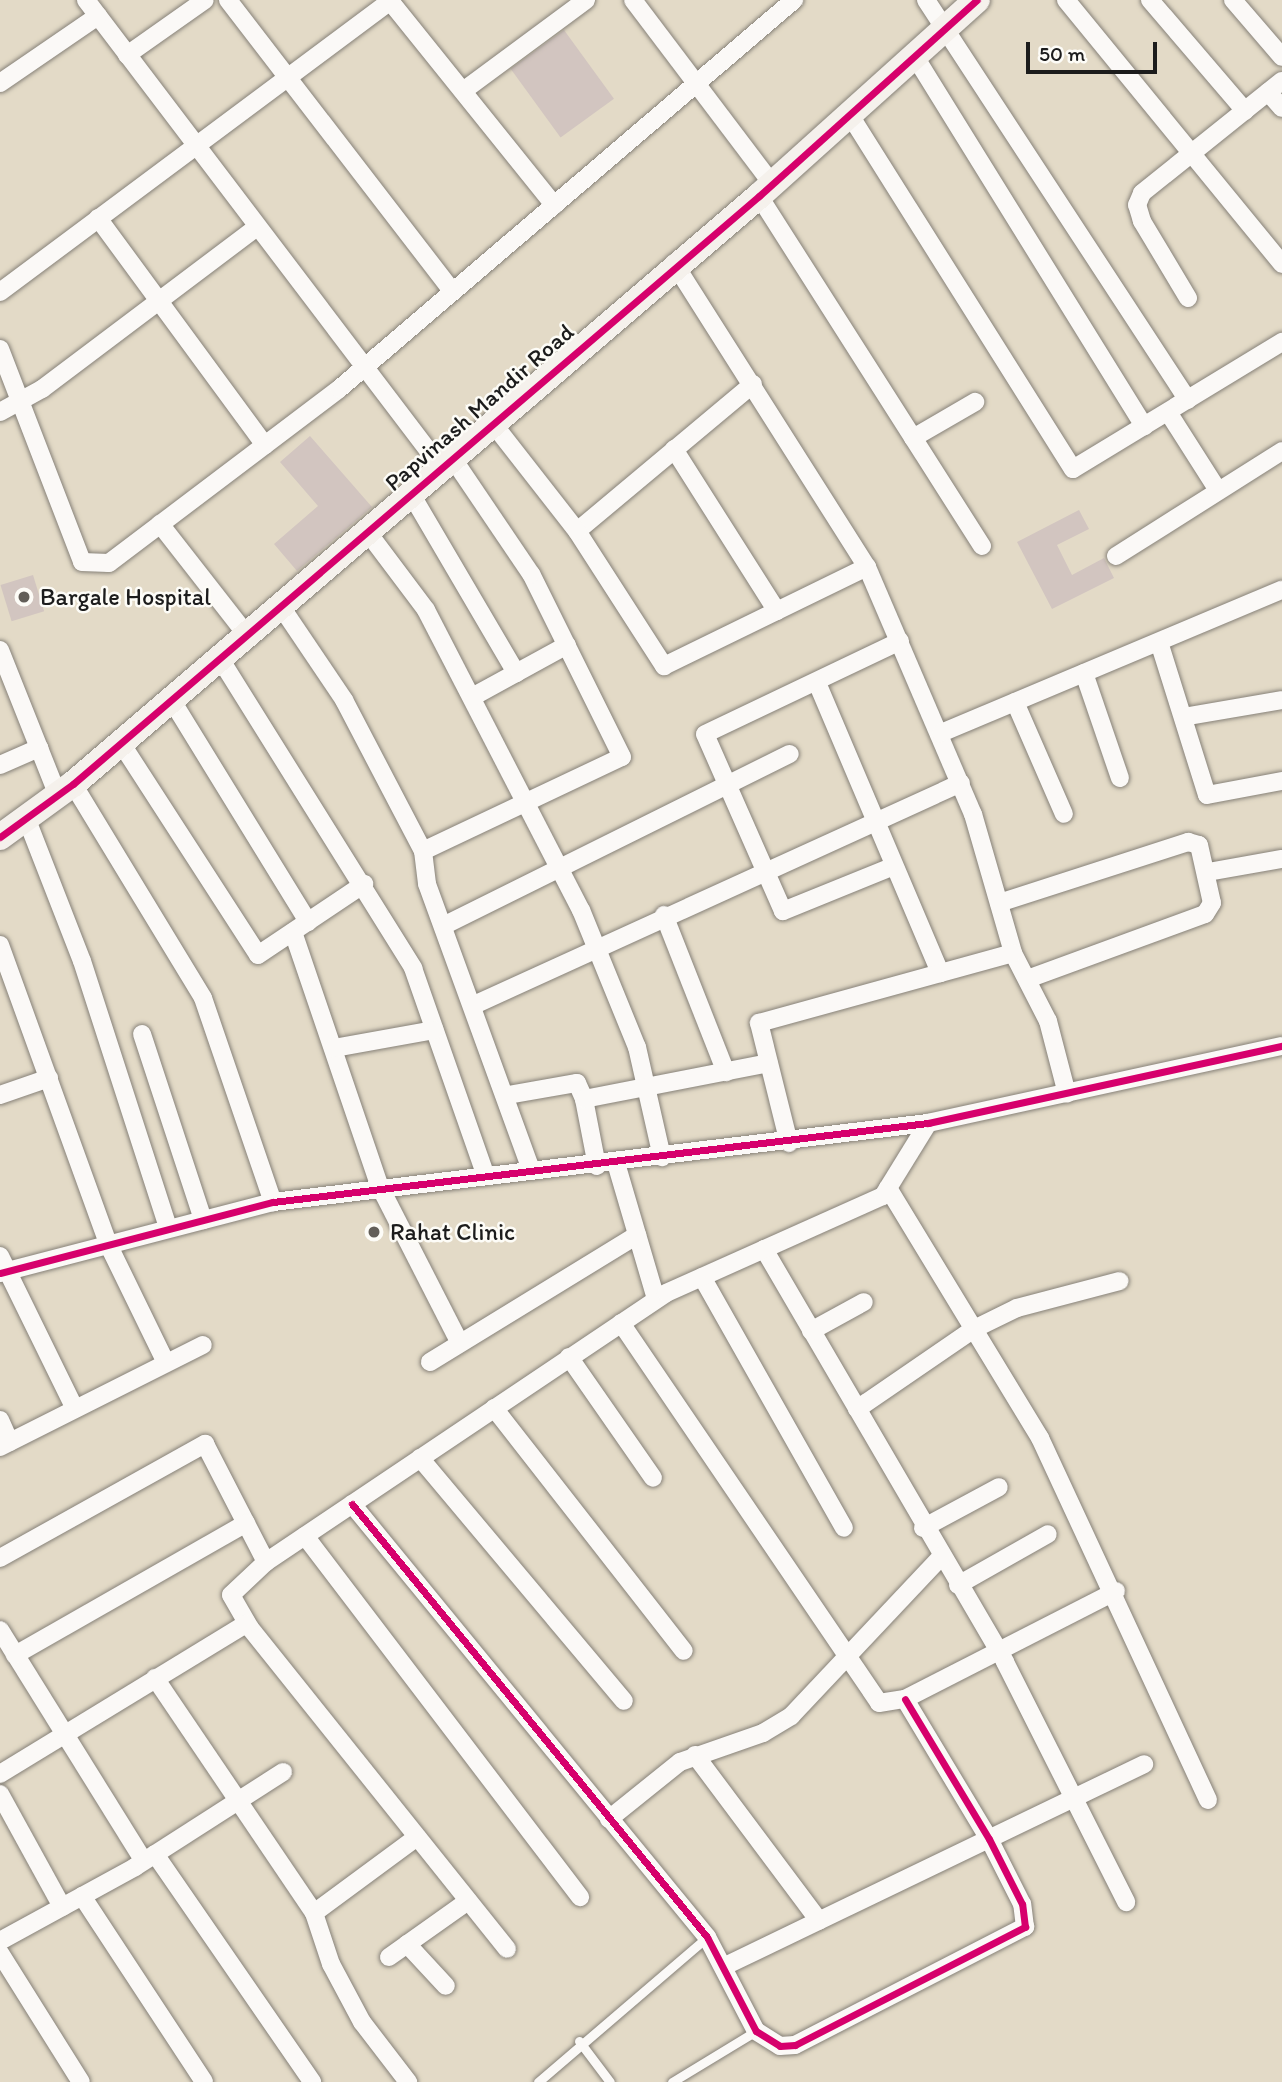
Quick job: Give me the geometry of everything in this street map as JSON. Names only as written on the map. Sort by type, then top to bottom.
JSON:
[{"type":"street","points":[[86,0],[364,368],[513,545],[567,645],[622,757],[529,804],[423,850]]},
{"type":"street","points":[[127,55],[205,0]]},
{"type":"street","points":[[228,0],[452,290]]},
{"type":"street","points":[[0,292],[194,144],[391,0],[554,205]]},
{"type":"street","points":[[463,91],[586,0]]},
{"type":"street","points":[[632,0],[696,85],[765,190],[913,438],[982,546]]},
{"type":"street","points":[[926,0],[1188,400]]},
{"type":"street","name":"Papvinash Mandir Road","points":[[0,836],[27,820],[121,743],[674,263],[765,190],[848,112],[977,0]]},
{"type":"street","points":[[1066,0],[1194,152],[1282,264]]},
{"type":"street","points":[[1150,0],[1245,111]]},
{"type":"street","points":[[1233,0],[1282,57]]},
{"type":"street","points":[[0,349],[82,562],[109,563],[364,368],[791,1]]},
{"type":"street","points":[[0,83],[98,16]]},
{"type":"street","points":[[914,55],[1144,426]]},
{"type":"street","points":[[1188,298],[1137,205],[1142,193],[1275,87],[1282,108]]},
{"type":"street","points":[[848,112],[1073,469],[1282,342]]},
{"type":"street","points":[[98,218],[265,445]]},
{"type":"street","points":[[0,412],[20,403],[257,227]]},
{"type":"street","points":[[674,263],[867,567],[961,783],[1013,953],[1048,1021],[1067,1094]]},
{"type":"street","points":[[577,531],[753,384]]},
{"type":"street","points":[[913,438],[975,402]]},
{"type":"street","points":[[1168,412],[1217,489]]},
{"type":"street","points":[[491,421],[577,531],[664,666],[867,567]]},
{"type":"street","points":[[674,449],[777,611]]},
{"type":"street","points":[[1115,556],[1217,489],[1282,451]]},
{"type":"street","points":[[410,492],[516,673]]},
{"type":"street","points":[[160,524],[246,634]]},
{"type":"street","points":[[366,530],[426,610],[474,696],[560,867],[597,948],[637,1047],[662,1157]]},
{"type":"street","points":[[941,733],[1282,590]]},
{"type":"street","points":[[280,605],[344,700],[423,850],[443,926],[508,1095],[531,1170]]},
{"type":"street","points":[[894,866],[783,911],[762,870],[705,734],[818,685],[900,641]]},
{"type":"street","points":[[1159,642],[1208,794],[1282,781]]},
{"type":"street","points":[[474,696],[567,645]]},
{"type":"street","points":[[0,650],[5,676],[39,748],[203,998],[273,1202]]},
{"type":"street","points":[[219,657],[364,884],[413,968],[485,1174]]},
{"type":"street","points":[[1084,673],[1120,778]]},
{"type":"street","points":[[818,685],[940,973]]},
{"type":"street","points":[[172,698],[308,922]]},
{"type":"street","points":[[1183,717],[1282,700]]},
{"type":"street","points":[[1015,702],[1064,814]]},
{"type":"street","points":[[121,743],[258,955],[364,884]]},
{"type":"street","points":[[0,765],[39,748]]},
{"type":"street","points":[[443,926],[726,783],[790,754]]},
{"type":"street","points":[[474,1005],[762,870],[961,783]]},
{"type":"street","points":[[27,820],[82,961],[168,1228]]},
{"type":"street","points":[[999,903],[1188,842],[1199,845],[1208,872],[1212,903],[1205,914],[1027,979]]},
{"type":"street","points":[[1208,872],[1282,859]]},
{"type":"street","points":[[664,915],[726,1072]]},
{"type":"street","points":[[293,932],[380,1187],[460,1343]]},
{"type":"street","points":[[0,945],[108,1244],[166,1363]]},
{"type":"street","points":[[789,1143],[759,1023],[1013,953]]},
{"type":"street","points":[[334,1048],[434,1030]]},
{"type":"street","points":[[142,1034],[203,1220]]},
{"type":"street","points":[[75,1409],[2,1266],[108,1244],[273,1202],[485,1174],[597,1166],[662,1157],[723,1144],[789,1143],[928,1123],[1282,1046]]},
{"type":"street","points":[[584,1099],[769,1063]]},
{"type":"street","points":[[0,1095],[49,1078]]},
{"type":"street","points":[[508,1095],[578,1083],[584,1099],[597,1166]]},
{"type":"street","points":[[507,1949],[247,1623],[231,1595],[266,1562],[656,1300],[888,1188],[928,1123]]},
{"type":"street","points":[[616,1163],[656,1300]]},
{"type":"street","points":[[888,1188],[1040,1438],[1116,1591],[1209,1800]]},
{"type":"street","points":[[430,1362],[637,1235]]},
{"type":"street","points":[[764,1249],[923,1528],[998,1649],[1126,1902]]},
{"type":"street","points":[[702,1277],[844,1528]]},
{"type":"street","points":[[857,1409],[974,1329],[1017,1308],[1120,1281]]},
{"type":"street","points":[[811,1331],[864,1301]]},
{"type":"street","points":[[621,1323],[880,1703],[905,1699],[998,1649],[1116,1591]]},
{"type":"street","points":[[0,1420],[5,1444],[203,1345]]},
{"type":"street","points":[[569,1357],[653,1478]]},
{"type":"street","points":[[494,1408],[684,1651]]},
{"type":"street","points":[[0,1558],[205,1444],[266,1562]]},
{"type":"street","points":[[420,1458],[624,1701]]},
{"type":"street","points":[[923,1528],[999,1487]]},
{"type":"street","points":[[352,1504],[707,1937],[727,1965],[756,2031],[780,2046],[795,2045],[1016,1937],[1025,1927],[1022,1904],[989,1839],[905,1699]]},
{"type":"street","points":[[15,1655],[246,1523]]},
{"type":"street","points":[[958,1585],[1048,1534]]},
{"type":"street","points":[[305,1536],[580,1897]]},
{"type":"street","points":[[608,1819],[695,1755],[763,1733],[791,1716],[844,1653],[941,1557]]},
{"type":"street","points":[[0,1774],[247,1623]]},
{"type":"street","points":[[0,1630],[66,1735],[149,1857],[312,2082]]},
{"type":"street","points":[[155,1678],[314,1913],[331,1964],[362,2022],[408,2082]]},
{"type":"street","points":[[695,1755],[819,1921]]},
{"type":"street","points":[[727,1965],[989,1839],[1073,1793],[1144,1764]]},
{"type":"street","points":[[0,1941],[149,1857],[283,1772]]},
{"type":"street","points":[[0,1794],[62,1907]]},
{"type":"street","points":[[314,1913],[417,1837]]},
{"type":"street","points":[[82,1896],[204,2082]]},
{"type":"street","points":[[389,1956],[468,1901]]},
{"type":"street","points":[[407,1944],[446,1986]]},
{"type":"street","points":[[0,1953],[81,2082]]},
{"type":"lane","points":[[538,2082],[579,2041],[707,1937]]},
{"type":"lane","points":[[672,2082],[756,2031]]},
{"type":"lane","points":[[579,2041],[610,2082]]},
{"type":"building","points":[[564,30],[614,99],[561,138],[511,69]]},
{"type":"building","points":[[310,436],[372,507],[297,571],[274,544],[318,506],[280,462]]},
{"type":"building","points":[[1079,510],[1089,529],[1057,545],[1072,575],[1104,558],[1114,578],[1052,609],[1017,542]]},
{"type":"building","points":[[33,575],[44,611],[12,621],[0,585]]},
{"type":"cycle path","points":[[0,837],[73,784],[759,196],[977,0]]},
{"type":"cycle path","points":[[0,1273],[273,1202],[928,1123],[1282,1046]]},
{"type":"cycle path","points":[[352,1504],[707,1937],[756,2031],[780,2046],[795,2045],[1025,1927],[1022,1904],[989,1839],[905,1699]]},
{"type":"place","name":"Bargale Hospital","points":[[24,597]]},
{"type":"place","name":"Rahat Clinic","points":[[374,1232]]}]
